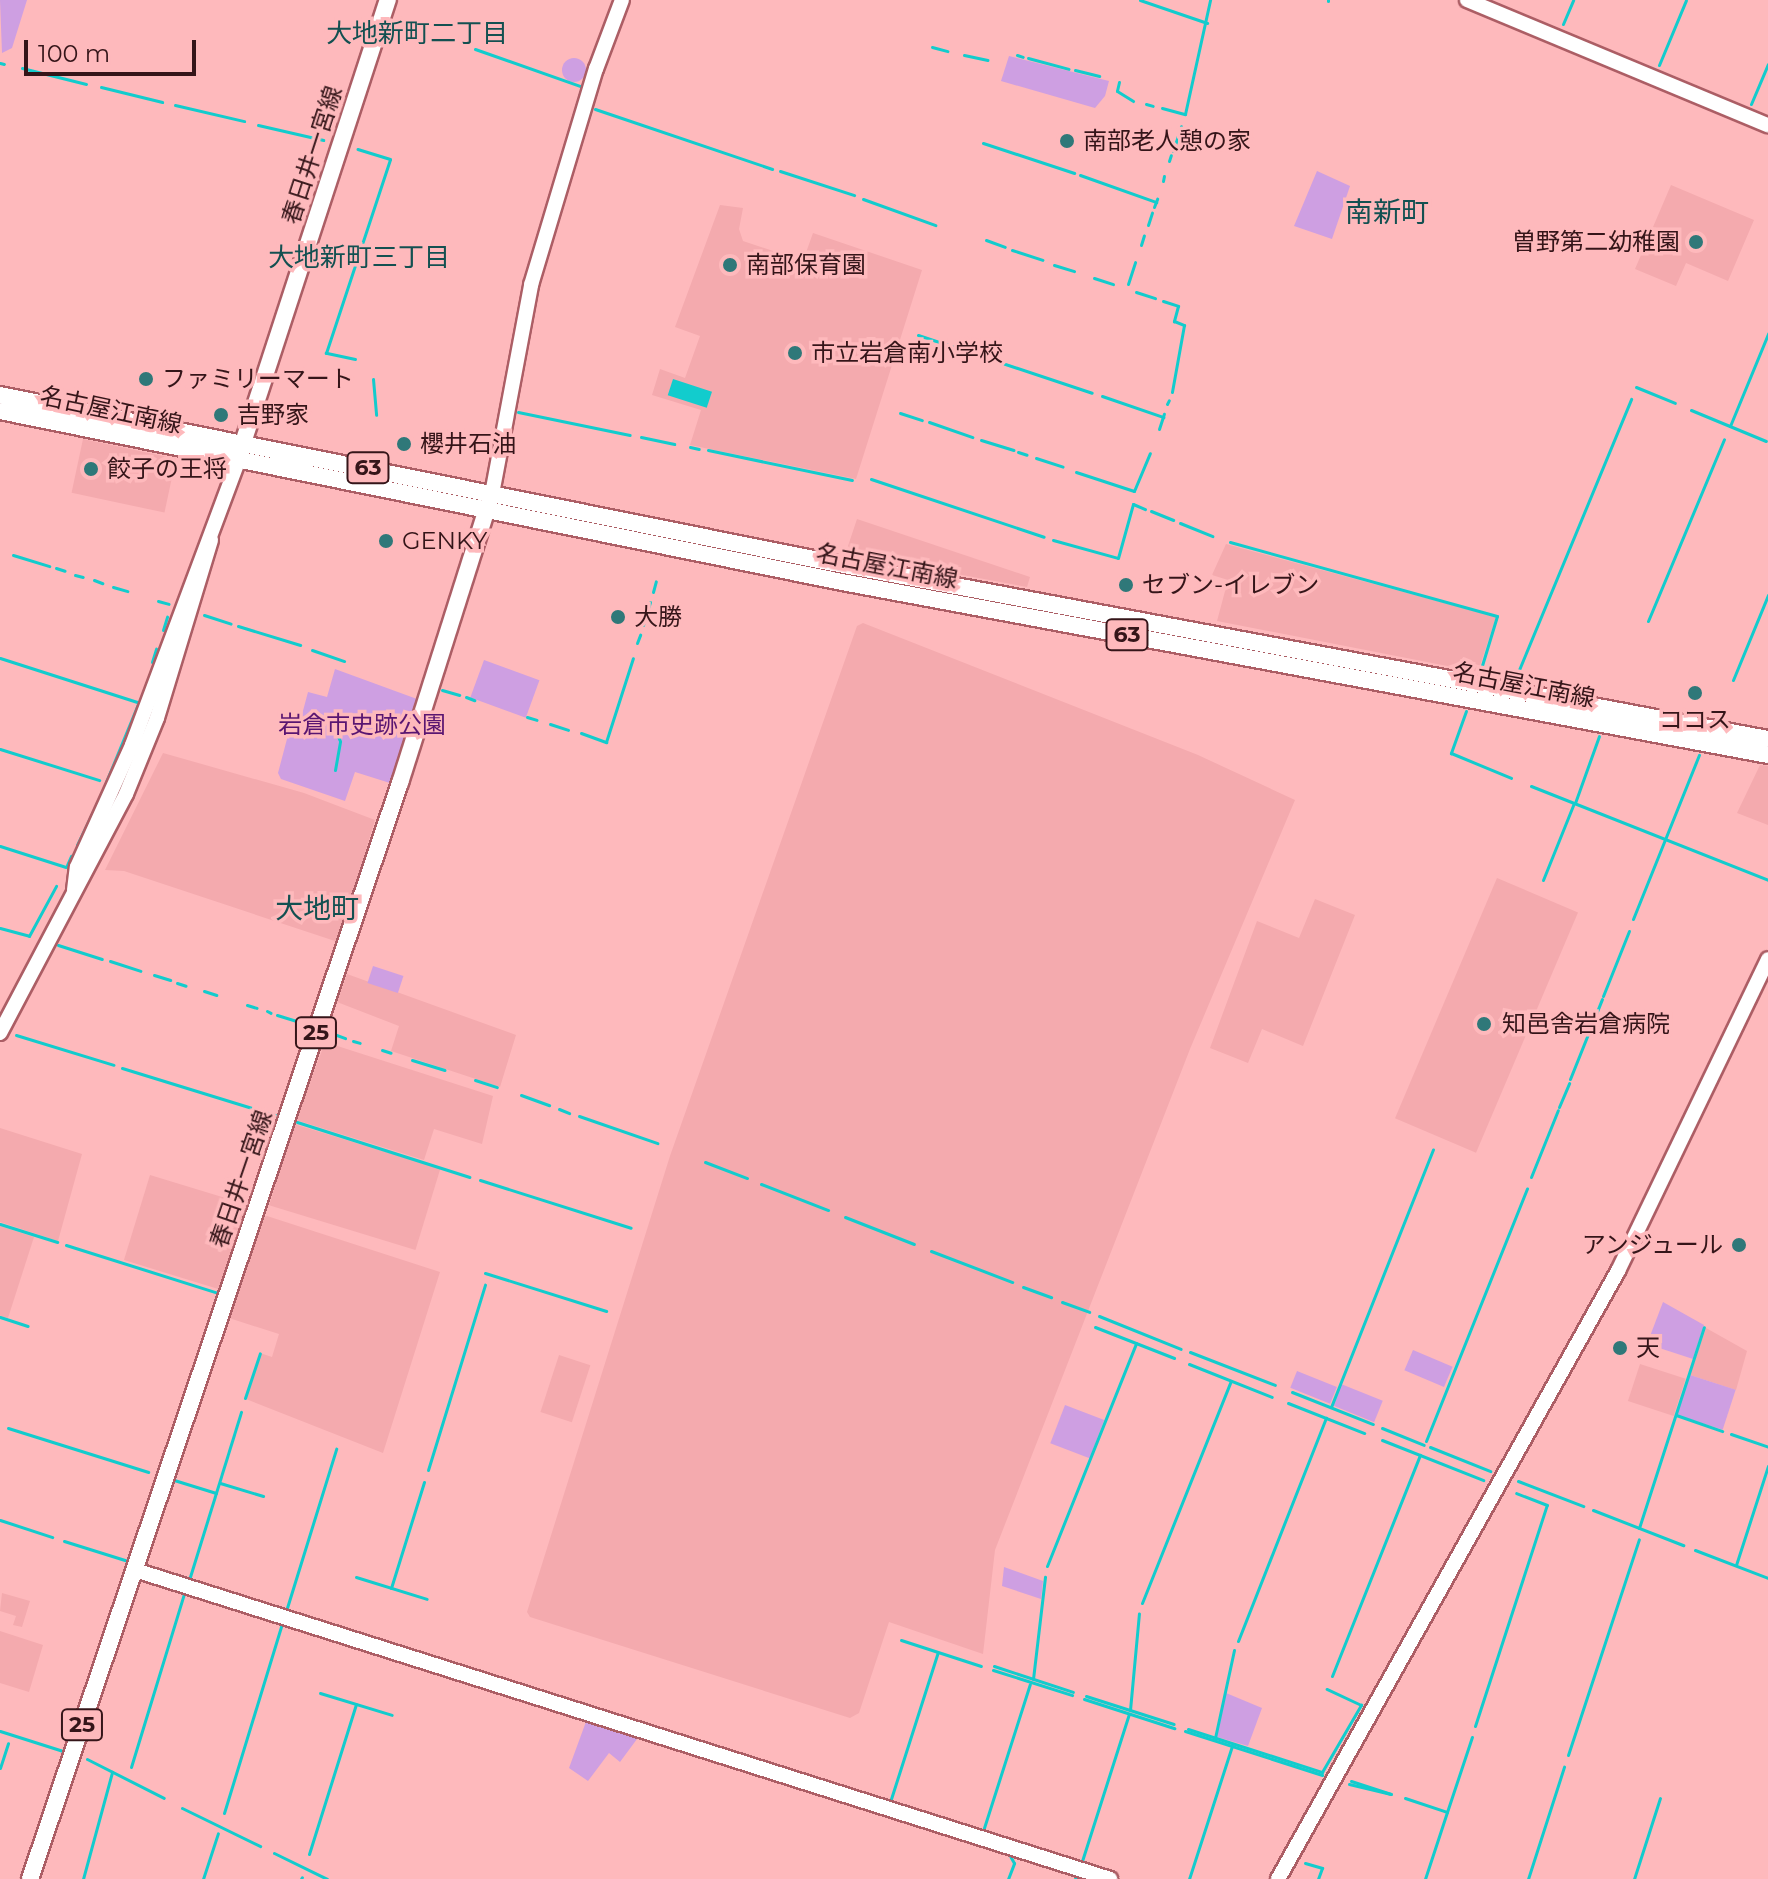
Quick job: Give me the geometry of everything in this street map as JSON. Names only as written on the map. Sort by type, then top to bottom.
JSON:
[{"type":"main road","name":"春日井一宮線","points":[[238,461],[388,0]]},
{"type":"main road","name":"名古屋江南線","points":[[0,395],[243,443],[842,582],[1768,755]]},
{"type":"main road","name":"名古屋江南線","points":[[0,411],[238,461],[490,502],[1768,739]]},
{"type":"main road","name":"春日井一宮線","points":[[30,1879],[490,502]]},
{"type":"street","points":[[490,502],[531,285],[622,0]]},
{"type":"street","points":[[1467,0],[1768,125]]},
{"type":"street","points":[[0,1033],[73,898],[77,867],[114,790],[211,540],[238,461]]},
{"type":"street","points":[[1278,1879],[1618,1271],[1768,959]]},
{"type":"street","points":[[135,1570],[1110,1879]]},
{"type":"shaded area","name":"曽野第二幼稚園","points":[[1671,185],[1754,220],[1728,281],[1686,263],[1676,286],[1635,269]]},
{"type":"shaded area","name":"市立岩倉南小学校","points":[[720,205],[743,208],[739,229],[743,241],[803,261],[813,233],[922,270],[856,479],[690,445],[701,410],[652,395],[660,369],[685,378],[700,336],[675,327]]},
{"type":"shaded area","points":[[83,439],[176,459],[164,513],[72,493]]},
{"type":"shaded area","points":[[857,519],[1030,577],[1027,587],[853,555],[848,546]]},
{"type":"shaded area","points":[[1226,544],[1496,617],[1478,672],[1217,621],[1228,580],[1212,575]]},
{"type":"shaded area","points":[[863,623],[1198,755],[1295,800],[1190,1049],[995,1550],[983,1654],[889,1622],[859,1713],[850,1718],[530,1617],[527,1612],[670,1156],[857,626]]},
{"type":"shaded area","points":[[163,753],[304,793],[375,820],[338,942],[124,871],[105,870]]},
{"type":"shaded area","points":[[1760,765],[1768,766],[1768,825],[1737,813]]},
{"type":"shaded area","name":"知邑舎岩倉病院","points":[[1497,878],[1578,912],[1476,1153],[1395,1118]]},
{"type":"shaded area","points":[[1315,899],[1355,915],[1303,1046],[1262,1029],[1248,1063],[1210,1048],[1257,921],[1299,938]]},
{"type":"shaded area","points":[[347,974],[516,1035],[500,1087],[391,1051],[399,1026],[337,1002]]},
{"type":"shaded area","points":[[325,1042],[493,1096],[482,1144],[434,1129],[424,1160],[296,1120]]},
{"type":"shaded area","points":[[294,1124],[440,1169],[415,1250],[269,1205]]},
{"type":"shaded area","points":[[0,1128],[82,1154],[58,1241],[0,1222]]},
{"type":"shaded area","points":[[150,1175],[248,1205],[222,1290],[124,1260]]},
{"type":"shaded area","points":[[267,1216],[440,1272],[383,1453],[246,1399],[260,1353],[272,1357],[279,1334],[229,1318],[262,1218]]},
{"type":"shaded area","points":[[0,1226],[34,1237],[8,1318],[0,1316]]},
{"type":"shaded area","points":[[1706,1328],[1747,1351],[1736,1390],[1690,1375]]},
{"type":"shaded area","points":[[559,1355],[590,1365],[572,1422],[540,1412]]},
{"type":"shaded area","points":[[1640,1364],[1686,1379],[1674,1416],[1628,1401]]},
{"type":"shaded area","points":[[2,1593],[30,1601],[22,1627],[13,1625],[16,1616],[0,1611]]},
{"type":"shaded area","points":[[0,1631],[43,1645],[29,1692],[0,1683]]},
{"type":"green space","points":[[0,0],[27,0],[12,48],[2,53]]},
{"type":"green space","points":[[1009,56],[1109,81],[1105,96],[1095,108],[1001,81]]},
{"type":"green space","points":[[569,58],[579,58],[586,65],[586,75],[579,82],[569,82],[562,75],[562,65]]},
{"type":"green space","points":[[1317,171],[1350,186],[1332,239],[1294,226]]},
{"type":"green space","points":[[484,660],[539,680],[526,718],[470,698]]},
{"type":"green space","name":"岩倉市史跡公園","points":[[335,669],[417,699],[390,783],[355,772],[345,801],[281,779],[278,773],[292,720],[300,722],[308,692],[327,697]]},
{"type":"green space","points":[[373,966],[403,976],[398,993],[367,983]]},
{"type":"green space","points":[[1663,1302],[1704,1325],[1693,1359],[1647,1344]]},
{"type":"green space","points":[[1413,1350],[1453,1367],[1444,1387],[1404,1370]]},
{"type":"green space","points":[[1297,1371],[1337,1387],[1330,1404],[1290,1388]]},
{"type":"green space","points":[[1690,1375],[1736,1390],[1723,1430],[1677,1415]]},
{"type":"green space","points":[[1341,1384],[1383,1401],[1374,1422],[1332,1405]]},
{"type":"green space","points":[[1065,1405],[1104,1420],[1090,1458],[1050,1443]]},
{"type":"green space","points":[[1004,1567],[1043,1581],[1041,1599],[1002,1586]]},
{"type":"green space","points":[[1226,1693],[1262,1708],[1248,1746],[1217,1737]]},
{"type":"green space","points":[[587,1719],[637,1739],[620,1762],[609,1753],[588,1781],[569,1768]]},
{"type":"water","points":[[673,379],[712,392],[707,408],[668,395]]},
{"type":"waterway","points":[[1140,0],[1207,23]]},
{"type":"waterway","points":[[1162,108],[1185,114],[1210,0]]},
{"type":"waterway","points":[[1563,24],[1573,0]]},
{"type":"waterway","points":[[1659,65],[1686,0]]},
{"type":"waterway","points":[[932,47],[947,51]]},
{"type":"waterway","points":[[475,49],[583,87]]},
{"type":"waterway","points":[[964,55],[987,60]]},
{"type":"waterway","points":[[1017,55],[1023,57]]},
{"type":"waterway","points":[[1028,58],[1069,69]]},
{"type":"waterway","points":[[0,63],[4,64]]},
{"type":"waterway","points":[[1751,104],[1768,64]]},
{"type":"waterway","points":[[22,68],[86,84]]},
{"type":"waterway","points":[[1075,70],[1099,76]]},
{"type":"waterway","points":[[1119,82],[1117,91],[1133,101]]},
{"type":"waterway","points":[[101,87],[162,102]]},
{"type":"waterway","points":[[1146,104],[1153,106]]},
{"type":"waterway","points":[[175,105],[244,121]]},
{"type":"waterway","points":[[595,109],[772,169]]},
{"type":"waterway","points":[[258,125],[323,140]]},
{"type":"waterway","points":[[1173,151],[1181,126]]},
{"type":"waterway","points":[[983,143],[1074,173]]},
{"type":"waterway","points":[[355,359],[326,353],[390,159],[358,149]]},
{"type":"waterway","points":[[1169,161],[1171,155]]},
{"type":"waterway","points":[[780,171],[854,195]]},
{"type":"waterway","points":[[1080,175],[1156,202]]},
{"type":"waterway","points":[[1163,181],[1164,176]]},
{"type":"waterway","points":[[863,199],[935,225]]},
{"type":"waterway","points":[[1154,207],[1157,199]]},
{"type":"waterway","points":[[1148,225],[1152,213]]},
{"type":"waterway","points":[[1141,245],[1144,235]]},
{"type":"waterway","points":[[986,240],[1005,247]]},
{"type":"waterway","points":[[1012,250],[1042,260]]},
{"type":"waterway","points":[[1128,284],[1135,262]]},
{"type":"waterway","points":[[1054,265],[1074,271]]},
{"type":"waterway","points":[[1094,278],[1113,284]]},
{"type":"waterway","points":[[1136,292],[1155,298]]},
{"type":"waterway","points":[[1163,301],[1178,306],[1174,321],[1184,325],[1172,392]]},
{"type":"waterway","points":[[1730,426],[1768,334]]},
{"type":"waterway","points":[[918,335],[1092,393]]},
{"type":"waterway","points":[[373,379],[376,415]]},
{"type":"waterway","points":[[1636,387],[1675,403]]},
{"type":"waterway","points":[[1102,396],[1163,417]]},
{"type":"waterway","points":[[1516,677],[1631,399]]},
{"type":"waterway","points":[[1167,404],[1169,400]]},
{"type":"waterway","points":[[1691,410],[1766,441]]},
{"type":"waterway","points":[[518,412],[630,435]]},
{"type":"waterway","points":[[900,413],[922,420]]},
{"type":"waterway","points":[[1159,429],[1164,414]]},
{"type":"waterway","points":[[929,422],[972,437]]},
{"type":"waterway","points":[[641,437],[674,444]]},
{"type":"waterway","points":[[1648,621],[1724,439]]},
{"type":"waterway","points":[[981,440],[1013,450]]},
{"type":"waterway","points":[[690,447],[699,449]]},
{"type":"waterway","points":[[708,450],[852,480]]},
{"type":"waterway","points":[[1018,452],[1027,455]]},
{"type":"waterway","points":[[1076,472],[1134,491],[1150,453]]},
{"type":"waterway","points":[[1036,458],[1063,467]]},
{"type":"waterway","points":[[871,479],[1044,537]]},
{"type":"waterway","points":[[1053,540],[1118,558],[1133,504],[1145,509]]},
{"type":"waterway","points":[[1151,511],[1173,520]]},
{"type":"waterway","points":[[1180,523],[1213,536]]},
{"type":"waterway","points":[[1230,542],[1497,616],[1480,672]]},
{"type":"waterway","points":[[13,555],[49,566]]},
{"type":"waterway","points":[[56,568],[65,571]]},
{"type":"waterway","points":[[75,575],[83,577]]},
{"type":"waterway","points":[[94,580],[102,583]]},
{"type":"waterway","points":[[653,592],[656,581]]},
{"type":"waterway","points":[[113,587],[127,591]]},
{"type":"waterway","points":[[1733,680],[1768,595]]},
{"type":"waterway","points":[[158,601],[169,604]]},
{"type":"waterway","points":[[643,625],[650,602]]},
{"type":"waterway","points":[[204,615],[231,624]]},
{"type":"waterway","points":[[163,630],[167,617]]},
{"type":"waterway","points":[[238,626],[300,645]]},
{"type":"waterway","points":[[637,643],[640,635]]},
{"type":"waterway","points":[[152,662],[156,649]]},
{"type":"waterway","points":[[312,650],[344,661]]},
{"type":"waterway","points":[[0,658],[137,702]]},
{"type":"waterway","points":[[581,733],[606,742],[633,658]]},
{"type":"waterway","points":[[442,690],[459,695]]},
{"type":"waterway","points":[[466,697],[474,700]]},
{"type":"waterway","points":[[106,782],[138,704]]},
{"type":"waterway","points":[[1466,711],[1451,753],[1511,778]]},
{"type":"waterway","points":[[527,717],[537,720]]},
{"type":"waterway","points":[[550,724],[568,730]]},
{"type":"waterway","points":[[335,730],[340,741],[335,770]]},
{"type":"waterway","points":[[1575,803],[1599,736]]},
{"type":"waterway","points":[[0,749],[99,780]]},
{"type":"waterway","points":[[1633,919],[1699,755]]},
{"type":"waterway","points":[[1531,786],[1768,880]]},
{"type":"waterway","points":[[77,845],[101,795]]},
{"type":"waterway","points":[[1543,880],[1574,803]]},
{"type":"waterway","points":[[0,846],[66,867]]},
{"type":"waterway","points":[[67,865],[71,856]]},
{"type":"waterway","points":[[0,928],[29,936],[56,886]]},
{"type":"waterway","points":[[1603,996],[1629,931]]},
{"type":"waterway","points":[[58,945],[102,959]]},
{"type":"waterway","points":[[110,961],[140,971]]},
{"type":"waterway","points":[[154,975],[170,980]]},
{"type":"waterway","points":[[177,983],[186,986]]},
{"type":"waterway","points":[[204,991],[216,995]]},
{"type":"waterway","points":[[1570,1079],[1602,999]]},
{"type":"waterway","points":[[247,1005],[257,1008]]},
{"type":"waterway","points":[[267,1011],[271,1013]]},
{"type":"waterway","points":[[277,1015],[309,1025]]},
{"type":"waterway","points":[[331,1033],[345,1038]]},
{"type":"waterway","points":[[16,1035],[114,1065]]},
{"type":"waterway","points":[[353,1041],[360,1043]]},
{"type":"waterway","points":[[382,1050],[391,1053]]},
{"type":"waterway","points":[[412,1060],[444,1070]]},
{"type":"waterway","points":[[122,1068],[278,1116]]},
{"type":"waterway","points":[[475,1080],[497,1087]]},
{"type":"waterway","points":[[1559,1107],[1569,1083]]},
{"type":"waterway","points":[[521,1095],[549,1105]]},
{"type":"waterway","points":[[559,1109],[569,1113]]},
{"type":"waterway","points":[[1531,1177],[1558,1110]]},
{"type":"waterway","points":[[579,1116],[657,1143]]},
{"type":"waterway","points":[[297,1122],[469,1177]]},
{"type":"waterway","points":[[1331,1407],[1433,1150]]},
{"type":"waterway","points":[[705,1162],[747,1178]]},
{"type":"waterway","points":[[480,1180],[631,1228]]},
{"type":"waterway","points":[[761,1184],[828,1210]]},
{"type":"waterway","points":[[1426,1441],[1527,1188]]},
{"type":"waterway","points":[[845,1217],[914,1244]]},
{"type":"waterway","points":[[0,1224],[57,1242]]},
{"type":"waterway","points":[[66,1245],[218,1293]]},
{"type":"waterway","points":[[931,1251],[1012,1282]]},
{"type":"waterway","points":[[485,1273],[606,1311]]},
{"type":"waterway","points":[[428,1470],[485,1285]]},
{"type":"waterway","points":[[1023,1287],[1051,1297]]},
{"type":"waterway","points":[[1062,1302],[1089,1312]]},
{"type":"waterway","points":[[1099,1316],[1181,1349]]},
{"type":"waterway","points":[[0,1317],[28,1326]]},
{"type":"waterway","points":[[1095,1327],[1174,1358]]},
{"type":"waterway","points":[[1639,1528],[1704,1327]]},
{"type":"waterway","points":[[1047,1566],[1136,1343]]},
{"type":"waterway","points":[[1190,1352],[1275,1385]]},
{"type":"waterway","points":[[245,1398],[260,1353]]},
{"type":"waterway","points":[[1189,1364],[1272,1397]]},
{"type":"waterway","points":[[1142,1603],[1231,1381]]},
{"type":"waterway","points":[[1292,1392],[1373,1424]]},
{"type":"waterway","points":[[1288,1403],[1364,1433]]},
{"type":"waterway","points":[[189,1580],[241,1412]]},
{"type":"waterway","points":[[1676,1415],[1722,1431]]},
{"type":"waterway","points":[[1238,1641],[1326,1418]]},
{"type":"waterway","points":[[8,1428],[148,1472]]},
{"type":"waterway","points":[[1382,1428],[1424,1445]]},
{"type":"waterway","points":[[1731,1434],[1768,1447]]},
{"type":"waterway","points":[[1382,1440],[1483,1480]]},
{"type":"waterway","points":[[1430,1447],[1490,1471]]},
{"type":"waterway","points":[[286,1611],[336,1449]]},
{"type":"waterway","points":[[1332,1676],[1420,1455]]},
{"type":"waterway","points":[[1736,1565],[1768,1466]]},
{"type":"waterway","points":[[174,1480],[216,1493]]},
{"type":"waterway","points":[[1518,1481],[1583,1506]]},
{"type":"waterway","points":[[391,1588],[424,1482]]},
{"type":"waterway","points":[[220,1483],[263,1496]]},
{"type":"waterway","points":[[1475,1726],[1547,1505],[1516,1493]]},
{"type":"waterway","points":[[1593,1510],[1683,1545]]},
{"type":"waterway","points":[[0,1520],[52,1537]]},
{"type":"waterway","points":[[1568,1755],[1639,1539]]},
{"type":"waterway","points":[[64,1541],[128,1561]]},
{"type":"waterway","points":[[1695,1550],[1768,1578]]},
{"type":"waterway","points":[[356,1577],[427,1599]]},
{"type":"waterway","points":[[1033,1679],[1045,1577]]},
{"type":"waterway","points":[[131,1767],[184,1594]]},
{"type":"waterway","points":[[1130,1710],[1139,1613]]},
{"type":"waterway","points":[[224,1813],[282,1623]]},
{"type":"waterway","points":[[901,1640],[981,1666]]},
{"type":"waterway","points":[[1215,1738],[1234,1650]]},
{"type":"waterway","points":[[890,1802],[938,1652]]},
{"type":"waterway","points":[[994,1666],[1073,1692]]},
{"type":"waterway","points":[[993,1670],[1072,1695]]},
{"type":"waterway","points":[[983,1831],[1030,1684]]},
{"type":"waterway","points":[[1188,1729],[1322,1772],[1361,1705],[1327,1689]]},
{"type":"waterway","points":[[320,1693],[392,1715]]},
{"type":"waterway","points":[[1086,1696],[1174,1724]]},
{"type":"waterway","points":[[1084,1699],[1174,1728]]},
{"type":"waterway","points":[[309,1854],[356,1704]]},
{"type":"waterway","points":[[1082,1861],[1129,1714]]},
{"type":"waterway","points":[[0,1731],[63,1751]]},
{"type":"waterway","points":[[1185,1731],[1322,1775]]},
{"type":"waterway","points":[[1447,1812],[1472,1737]]},
{"type":"waterway","points":[[0,1768],[8,1743]]},
{"type":"waterway","points":[[1189,1879],[1232,1746]]},
{"type":"waterway","points":[[87,1759],[164,1798]]},
{"type":"waterway","points":[[1528,1879],[1564,1767]]},
{"type":"waterway","points":[[83,1879],[112,1772]]},
{"type":"waterway","points":[[1351,1781],[1391,1794]]},
{"type":"waterway","points":[[1349,1784],[1391,1794]]},
{"type":"waterway","points":[[1405,1798],[1447,1812],[1425,1879]]},
{"type":"waterway","points":[[1634,1879],[1660,1798]]},
{"type":"waterway","points":[[182,1808],[260,1846]]},
{"type":"waterway","points":[[203,1879],[218,1833]]},
{"type":"waterway","points":[[274,1853],[327,1879]]},
{"type":"waterway","points":[[1008,1879],[1014,1863],[1009,1854]]},
{"type":"waterway","points":[[1305,1863],[1322,1868],[1318,1879]]},
{"type":"place","name":"南部老人憩の家","points":[[1067,141]]},
{"type":"place","name":"曽野第二幼稚園","points":[[1696,242]]},
{"type":"place","name":"南部保育園","points":[[730,265]]},
{"type":"place","name":"市立岩倉南小学校","points":[[795,353]]},
{"type":"place","name":"ファミリーマート","points":[[146,379]]},
{"type":"place","name":"吉野家","points":[[221,415]]},
{"type":"place","name":"櫻井石油","points":[[404,444]]},
{"type":"place","name":"餃子の王将","points":[[91,469]]},
{"type":"place","name":"GENKY","points":[[386,541]]},
{"type":"place","name":"セブン-イレブン","points":[[1126,585]]},
{"type":"place","name":"大勝","points":[[618,617]]},
{"type":"place","name":"ココス","points":[[1695,693]]},
{"type":"place","name":"知邑舎岩倉病院","points":[[1484,1024]]},
{"type":"place","name":"アンジュール","points":[[1739,1245]]},
{"type":"place","name":"天","points":[[1620,1348]]},
{"type":"district","name":"大地新町二丁目","points":[[417,34]]},
{"type":"district","name":"南新町","points":[[1387,212]]},
{"type":"district","name":"大地新町三丁目","points":[[359,258]]},
{"type":"district","name":"大地町","points":[[317,908]]}]
